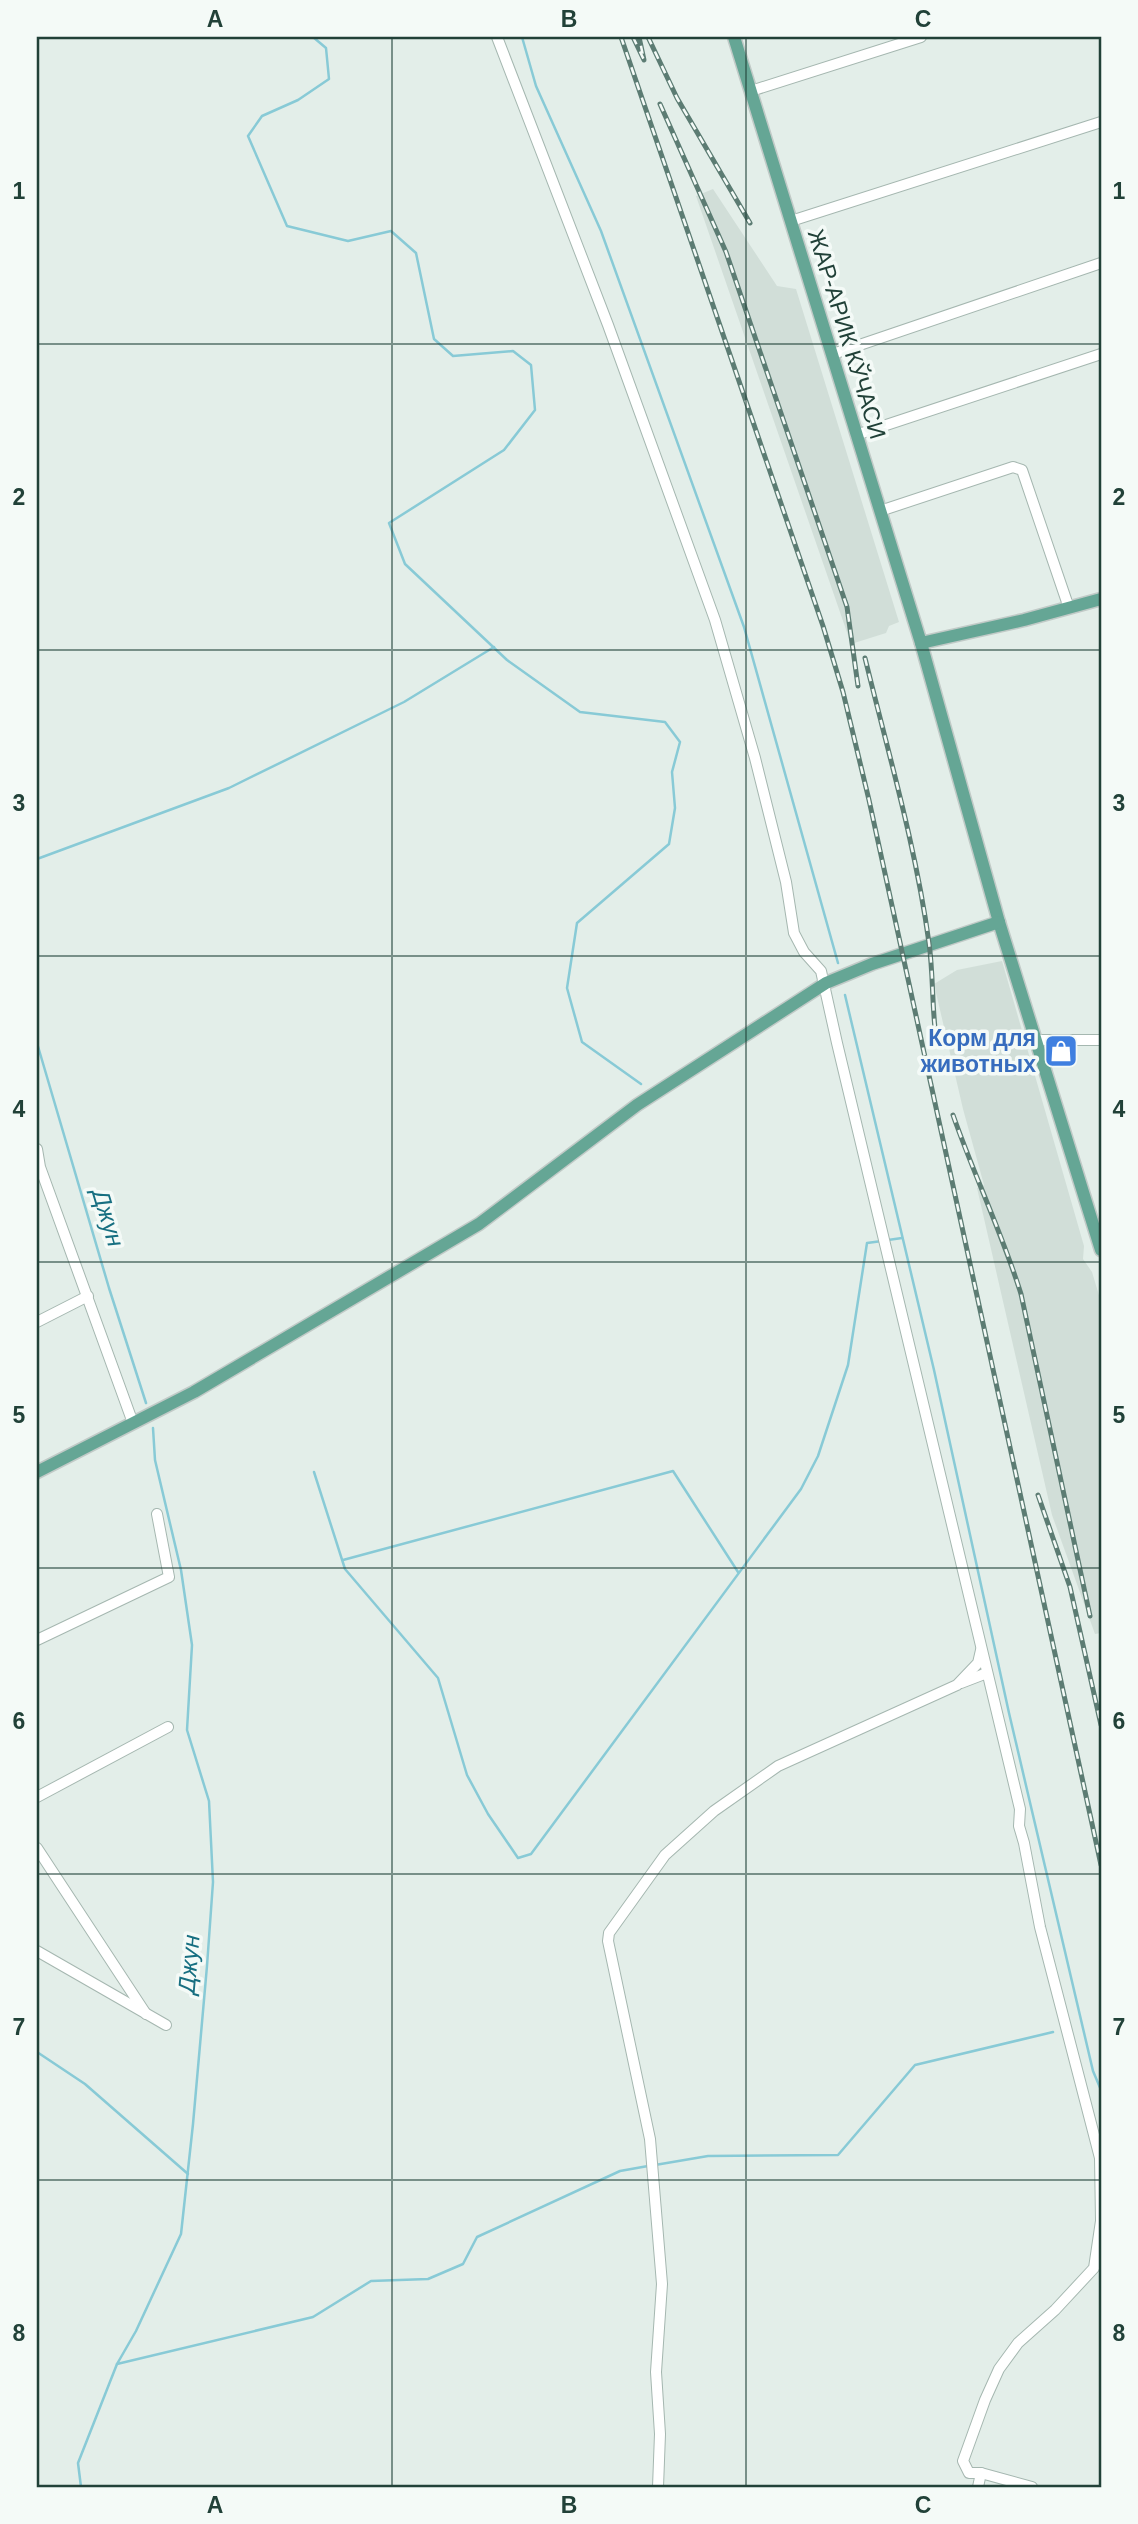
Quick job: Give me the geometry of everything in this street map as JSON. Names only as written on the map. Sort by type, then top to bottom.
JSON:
[{"type":"main road","name":"ЖАР-АРИК КЎЧАСИ","points":[[734,37],[921,642],[999,922],[1101,1250]]},
{"type":"main road","points":[[921,642],[1101,599]]},
{"type":"main road","points":[[37,1472],[194,1392],[479,1224],[647,1098],[826,983],[872,964],[999,922]]},
{"type":"street","points":[[497,37],[608,325],[715,620],[755,758],[786,882],[794,933],[804,952],[821,971],[826,983],[837,1043],[1020,1809],[1019,1826],[1040,1927],[1100,2158],[1101,2221],[1094,2268],[1055,2310],[1018,2343],[999,2369],[964,2461],[969,2473],[981,2473],[1032,2487]]},
{"type":"street","points":[[751,91],[921,37]]},
{"type":"street","points":[[791,221],[1101,122]]},
{"type":"street","points":[[833,355],[1101,263]]},
{"type":"street","points":[[856,435],[1101,354]]},
{"type":"street","points":[[880,511],[1018,467],[1069,608]]},
{"type":"street","points":[[1037,1040],[1101,1040]]},
{"type":"street","points":[[37,1149],[38,1168],[88,1296],[132,1423]]},
{"type":"street","points":[[37,1322],[88,1296]]},
{"type":"street","points":[[37,1640],[169,1577],[157,1514]]},
{"type":"street","points":[[957,1685],[978,1663],[981,1648]]},
{"type":"street","points":[[658,2487],[660,2434],[656,2372],[662,2284],[650,2139],[608,1941],[609,1933],[665,1855],[714,1811],[778,1766],[987,1673]]},
{"type":"street","points":[[37,1797],[168,1727]]},
{"type":"street","points":[[37,1848],[146,2014]]},
{"type":"street","points":[[37,1951],[166,2025]]},
{"type":"street","points":[[978,2487],[981,2473]]},
{"type":"shaded area","points":[[713,189],[777,286],[796,289],[899,622],[889,626],[886,633],[851,644],[696,196]]},
{"type":"shaded area","points":[[1002,961],[1084,1246],[1083,1259],[1092,1272],[1101,1302],[1101,1633],[1095,1634],[1052,1515],[977,1188],[984,1185],[934,984],[957,970]]},
{"type":"waterway","points":[[313,37],[326,48],[329,79],[298,100],[262,116],[248,136],[287,226],[348,241],[391,231],[416,253],[434,339],[453,356],[513,351],[531,365],[535,410],[504,450],[389,523],[405,564],[507,660],[580,712],[665,722],[680,742],[672,772],[675,808],[669,844],[577,923],[567,988],[582,1042],[641,1084]]},
{"type":"waterway","points":[[522,37],[536,86],[601,231],[744,627],[838,963]]},
{"type":"waterway","points":[[37,859],[229,788],[404,702],[494,647]]},
{"type":"waterway","points":[[845,995],[934,1370],[1009,1713],[1093,2071],[1101,2090]]},
{"type":"waterway","name":"Джун","points":[[37,1043],[146,1403]]},
{"type":"waterway","points":[[888,1240],[902,1238]]},
{"type":"waterway","points":[[314,1472],[345,1569],[438,1678],[467,1775],[488,1814],[518,1858],[531,1854],[801,1489],[818,1456],[848,1365],[867,1243],[882,1241]]},
{"type":"waterway","name":"Джун","points":[[81,2487],[78,2463],[117,2364],[136,2331],[181,2234],[213,1882],[209,1801],[187,1730],[192,1645],[181,1570],[155,1460],[153,1428]]},
{"type":"waterway","points":[[343,1560],[673,1471],[738,1572]]},
{"type":"waterway","points":[[655,2165],[708,2156],[838,2155],[915,2065],[1053,2032]]},
{"type":"waterway","points":[[37,2052],[85,2084],[188,2174]]},
{"type":"waterway","points":[[117,2364],[313,2317],[371,2281],[428,2279],[463,2264],[477,2237],[620,2171],[648,2166]]},
{"type":"railway","points":[[621,37],[823,626],[843,692],[869,800],[1101,1865]]},
{"type":"railway","points":[[633,37],[644,60],[639,37]]},
{"type":"railway","points":[[648,37],[677,98],[750,223]]},
{"type":"railway","points":[[660,104],[726,252],[847,607],[858,686]]},
{"type":"railway","points":[[865,658],[917,871],[930,954],[935,1028]]},
{"type":"railway","points":[[953,1115],[1021,1294],[1090,1616]]},
{"type":"railway","points":[[1038,1495],[1070,1587],[1101,1725]]},
{"type":"place","name":"Корм для животных","points":[[1061,1051]]}]
